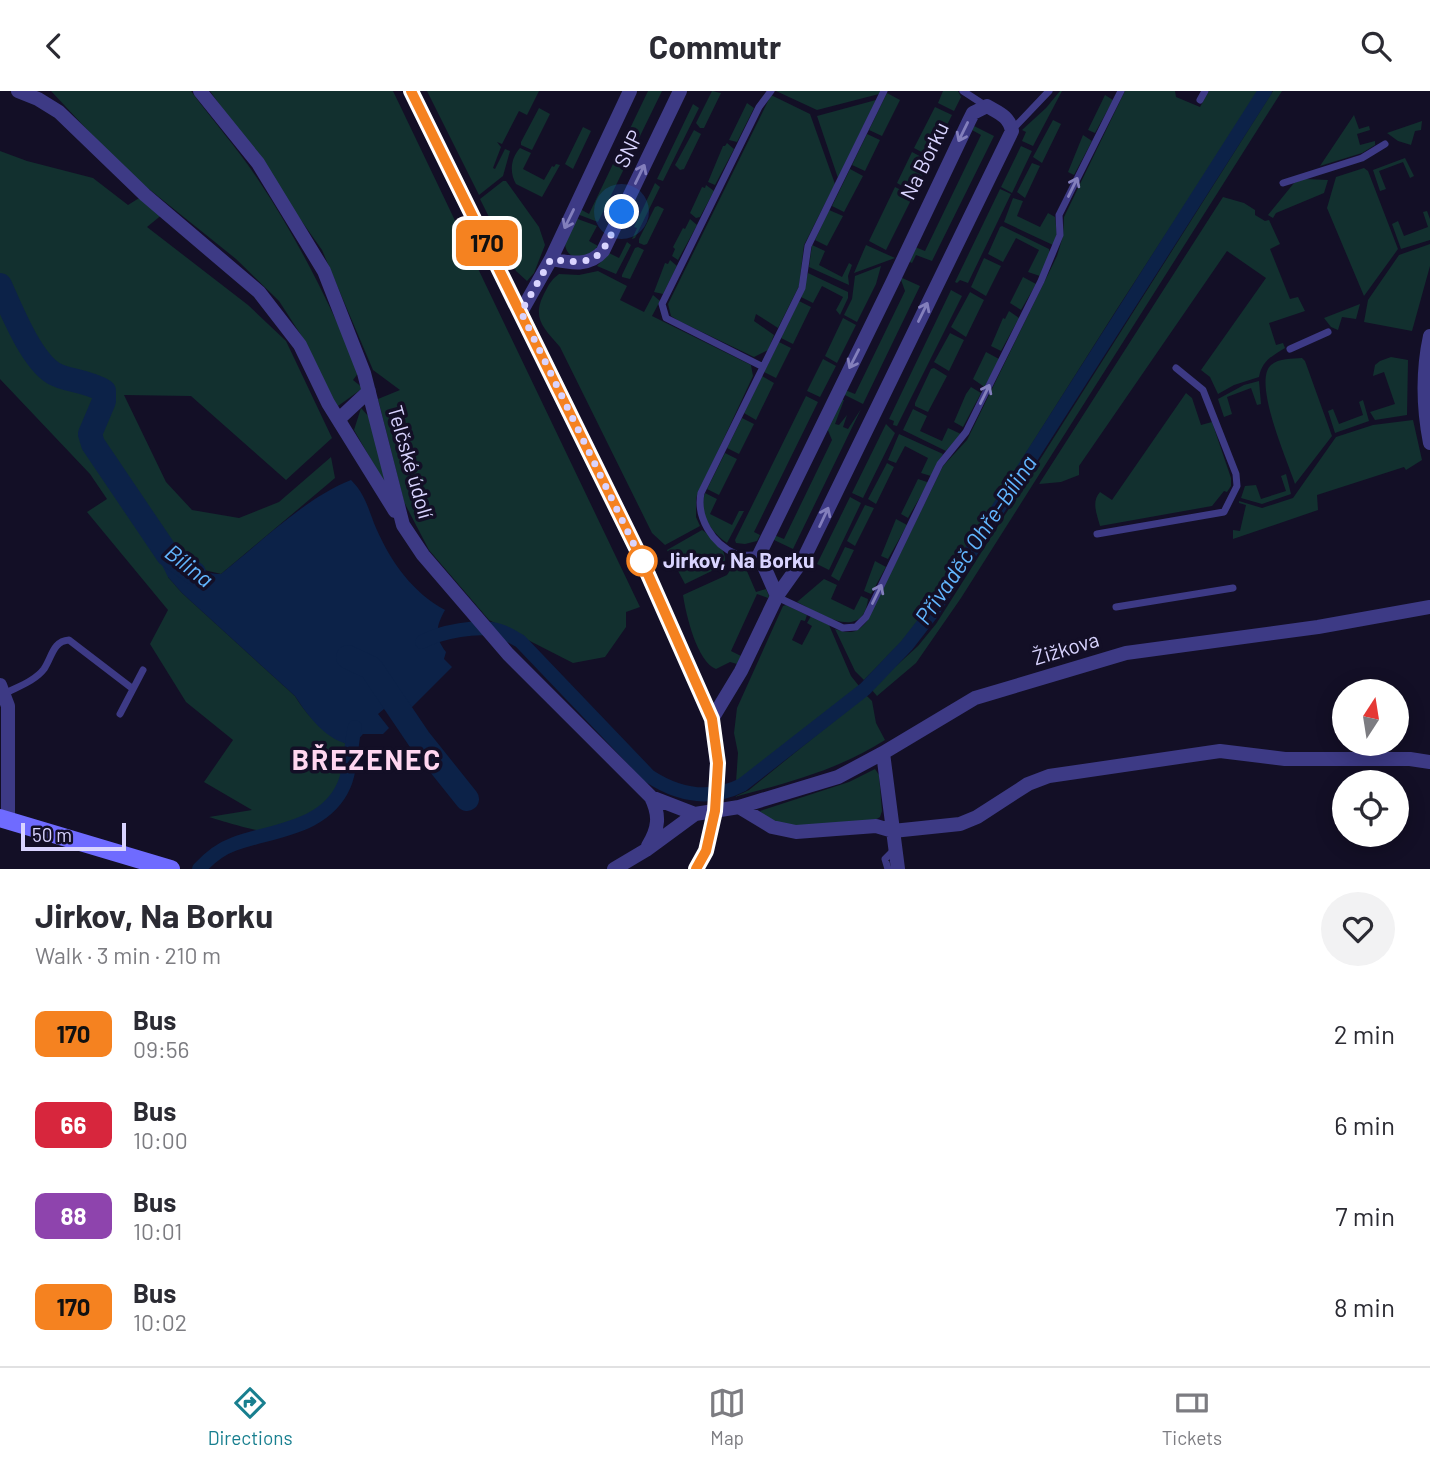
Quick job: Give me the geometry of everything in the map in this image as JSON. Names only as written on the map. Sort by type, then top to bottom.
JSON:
[{"type":"street","points":[[18,91],[59,112],[145,195],[259,292],[300,345],[328,403],[403,525]]},
{"type":"street","name":"Telčské údolí","points":[[200,91],[258,163],[324,271],[369,391],[403,525],[423,555],[497,642],[651,797]]},
{"type":"street","points":[[411,91],[639,554],[712,719],[718,763],[715,811],[706,851],[696,869]]},
{"type":"street","name":"SNP","points":[[521,312],[551,259],[631,91]]},
{"type":"street","name":"SNP","points":[[551,259],[584,263],[596,258],[603,251],[680,91]]},
{"type":"street","points":[[712,719],[741,671],[777,596],[804,558],[1012,131],[1010,121],[987,106]]},
{"type":"street","name":"Na Borku","points":[[759,555],[972,113],[987,106]]},
{"type":"street","points":[[1430,337],[1424,376],[1425,414],[1430,443]]},
{"type":"street","points":[[338,419],[369,391]]},
{"type":"street","points":[[759,555],[777,596]]},
{"type":"street","name":"Žižkova","points":[[695,814],[739,807],[838,777],[975,698],[1126,653],[1318,627],[1430,607]]},
{"type":"street","points":[[2,690],[8,706],[4,819],[171,869]]},
{"type":"street","points":[[739,807],[772,827],[796,832],[876,826],[893,831],[960,824],[977,817],[1028,784],[1049,776],[1220,751],[1284,759],[1410,759],[1430,762]]},
{"type":"street","points":[[883,753],[898,869]]},
{"type":"street","points":[[651,797],[695,814]]},
{"type":"street","points":[[646,850],[656,833],[658,822],[651,797]]},
{"type":"street","points":[[614,869],[646,850],[695,814]]},
{"type":"lane","points":[[763,367],[666,319],[662,304],[759,107],[771,91]]},
{"type":"lane","points":[[759,555],[736,554],[721,543],[703,521],[699,505],[701,493],[802,288],[808,246],[884,91]]},
{"type":"lane","points":[[963,91],[987,106]]},
{"type":"lane","points":[[1012,131],[1049,91]]},
{"type":"lane","points":[[777,596],[843,628],[856,627],[866,617],[940,464],[966,432],[1041,281],[1060,235],[1059,215],[1121,91]]},
{"type":"lane","points":[[1200,100],[1205,91]]},
{"type":"lane","points":[[1283,183],[1362,158],[1385,144]]},
{"type":"lane","points":[[1290,349],[1328,332]]},
{"type":"lane","points":[[1097,534],[1224,512],[1237,486],[1236,474],[1203,390],[1176,368]]},
{"type":"lane","points":[[1115,607],[1233,588]]},
{"type":"lane","points":[[2,690],[38,675],[58,644],[69,640],[133,689]]},
{"type":"lane","points":[[120,714],[143,670]]},
{"type":"lane","points":[[888,869],[886,859],[895,850]]},
{"type":"green space","points":[[51,91],[191,91],[251,169],[288,227],[326,298],[359,372],[353,380],[363,388],[338,406],[301,335],[279,301],[236,259],[124,169]]},
{"type":"green space","points":[[210,91],[393,91],[640,607],[626,612],[626,627],[605,657],[573,663],[489,620],[429,550],[404,502],[378,399],[400,390],[373,370],[322,250]]},
{"type":"green space","points":[[427,91],[539,91],[527,115],[519,111],[502,144],[497,142],[501,147],[493,168],[495,169],[505,149],[510,151],[503,176],[479,195]]},
{"type":"green space","points":[[648,91],[662,91],[598,222],[577,214],[580,209],[589,214]]},
{"type":"green space","points":[[712,91],[721,93],[704,128],[700,128],[696,123]]},
{"type":"green space","points":[[776,91],[881,91],[879,94],[817,110]]},
{"type":"green space","points":[[943,91],[958,91],[961,97],[954,111],[938,103]]},
{"type":"green space","points":[[1060,91],[1033,146],[1022,141],[1026,132],[1022,130]]},
{"type":"green space","points":[[1125,91],[1175,91],[1176,97],[1200,107],[1209,91],[1259,91],[926,611],[901,642],[864,680],[855,671],[835,629],[852,632],[867,621],[943,466],[967,440],[1057,256],[1063,236],[1064,217]]},
{"type":"green space","points":[[1273,91],[1282,91],[961,598],[916,663],[877,696],[871,689],[918,646],[936,624]]},
{"type":"green space","points":[[887,93],[900,100],[882,136],[869,130]]},
{"type":"green space","points":[[771,95],[810,114],[835,184],[804,245],[799,286],[778,328],[756,314],[754,321],[774,335],[768,350],[754,357],[679,321],[671,316],[668,304]]},
{"type":"green space","points":[[1105,95],[1113,100],[1095,133],[1088,130]]},
{"type":"green space","points":[[876,100],[838,178],[817,116]]},
{"type":"green space","points":[[747,103],[754,108],[737,142],[729,140]]},
{"type":"green space","points":[[693,104],[699,108],[663,181],[657,179]]},
{"type":"green space","points":[[935,107],[952,115],[931,157],[914,148]]},
{"type":"green space","points":[[539,108],[550,114],[532,150],[521,145],[521,142]]},
{"type":"green space","points":[[1354,115],[1359,129],[1369,126],[1370,130],[1357,134],[1360,145],[1375,141],[1375,145],[1362,153],[1320,166]]},
{"type":"green space","points":[[1053,120],[1061,124],[1042,163],[1033,157]]},
{"type":"green space","points":[[1422,121],[1421,130],[1415,131],[1411,145],[1398,141],[1387,133]]},
{"type":"green space","points":[[974,126],[994,136],[932,261],[916,255],[912,263],[908,261],[915,247],[925,251],[981,135],[972,130]]},
{"type":"green space","points":[[583,127],[591,131],[573,169],[565,164]]},
{"type":"green space","points":[[694,130],[701,134],[684,169],[680,170],[675,165]]},
{"type":"green space","points":[[867,134],[880,140],[865,171],[852,165]]},
{"type":"green space","points":[[1083,135],[1092,141],[1074,175],[1068,172]]},
{"type":"green space","points":[[727,143],[734,149],[715,185],[708,182],[723,146]]},
{"type":"green space","points":[[1021,146],[1032,151],[1012,193],[1001,187]]},
{"type":"green space","points":[[520,148],[531,153],[523,169],[544,180],[552,166],[560,165],[542,197],[516,184],[512,165]]},
{"type":"green space","points":[[0,151],[93,178],[128,205],[144,195],[164,213],[147,227],[248,305],[286,341],[332,438],[286,480],[191,396],[124,395],[166,482],[192,510],[239,518],[279,502],[331,457],[335,478],[221,574],[200,569],[168,577],[182,593],[295,696],[318,724],[348,745],[345,773],[337,790],[312,814],[292,826],[267,832],[209,817],[252,810],[204,782],[233,740],[186,702],[150,644],[168,610],[87,512],[107,499],[90,474],[0,379]]},
{"type":"green space","points":[[912,152],[929,161],[914,193],[897,183]]},
{"type":"green space","points":[[1405,158],[1414,176],[1410,178],[1403,162],[1379,171],[1386,189],[1380,191],[1373,170]]},
{"type":"green space","points":[[1032,163],[1040,166],[1025,198],[1017,192]]},
{"type":"green space","points":[[1364,168],[1368,171],[1398,249],[1364,296],[1327,208],[1336,177]]},
{"type":"green space","points":[[850,169],[863,176],[844,212],[832,206]]},
{"type":"green space","points":[[1304,179],[1328,180],[1324,193],[1276,213],[1273,218],[1268,215],[1294,183]]},
{"type":"green space","points":[[506,181],[539,227],[545,245],[534,273],[527,281],[516,271],[480,199]]},
{"type":"green space","points":[[655,183],[660,187],[635,238],[632,239],[637,228],[634,227]]},
{"type":"green space","points":[[706,185],[714,191],[700,217],[696,218],[690,213],[702,187],[705,188]]},
{"type":"green space","points":[[895,187],[913,196],[886,250],[869,241]]},
{"type":"green space","points":[[1000,189],[1011,194],[968,283],[960,280],[957,283],[955,282]]},
{"type":"green space","points":[[1223,197],[1244,203],[1255,210],[1255,215],[1265,221],[1269,220],[1280,244],[1270,249],[1290,299],[1298,297],[1305,311],[1269,323],[1276,345],[1283,343],[1285,348],[1265,363],[1259,377],[1234,385],[1218,394],[1210,377],[1201,370],[1266,278],[1227,251],[1079,466],[1079,475],[1061,482],[1039,484]]},
{"type":"green space","points":[[1013,198],[1023,201],[1017,216],[1040,227],[1048,213],[1055,217],[1057,234],[1053,245],[1004,222]]},
{"type":"green space","points":[[655,207],[664,209],[647,244],[639,243]]},
{"type":"green space","points":[[829,210],[843,216],[827,246],[815,240]]},
{"type":"green space","points":[[1427,211],[1430,219],[1430,240],[1401,249],[1392,224],[1398,221],[1404,236],[1428,227],[1423,212]]},
{"type":"green space","points":[[575,218],[597,226],[589,241],[598,246],[590,255],[574,257],[566,249],[566,239]]},
{"type":"green space","points":[[690,219],[697,225],[678,260],[672,256],[675,249],[673,247]]},
{"type":"green space","points":[[1002,226],[1049,249],[1050,254],[1040,276],[1028,272],[1039,250],[1016,238],[1003,262],[988,254]]},
{"type":"green space","points":[[627,242],[631,245],[616,274],[597,266],[609,253],[619,258]]},
{"type":"green space","points":[[1430,244],[1430,266],[1412,331],[1364,322],[1368,300],[1399,255]]},
{"type":"green space","points":[[812,245],[825,251],[819,265],[842,277],[849,263],[852,265],[848,276],[849,285],[809,267]]},
{"type":"green space","points":[[866,245],[895,258],[854,273]]},
{"type":"green space","points":[[635,248],[644,250],[630,279],[622,277]]},
{"type":"green space","points":[[984,258],[1001,266],[986,296],[971,287]]},
{"type":"green space","points":[[670,260],[677,266],[663,294],[654,292],[665,263],[668,264]]},
{"type":"green space","points":[[881,266],[876,284],[857,322],[844,315],[852,299],[855,276]]},
{"type":"green space","points":[[598,271],[627,286],[620,300],[644,312],[653,295],[660,301],[652,316],[751,365],[753,376],[696,498],[696,517],[700,526],[665,545],[652,533],[560,347],[544,328],[539,316],[545,292],[559,274],[579,275]]},
{"type":"green space","points":[[808,273],[848,292],[840,315],[836,310],[843,297],[822,286],[813,303],[801,297]]},
{"type":"green space","points":[[900,277],[920,286],[863,404],[843,394],[845,390],[855,394],[905,291]]},
{"type":"green space","points":[[1023,277],[1036,284],[1021,310],[1010,303]]},
{"type":"green space","points":[[951,290],[962,296],[897,426],[893,425],[894,421],[889,419]]},
{"type":"green space","points":[[970,292],[984,300],[966,337],[951,327]]},
{"type":"green space","points":[[799,301],[811,307],[793,344],[781,338]]},
{"type":"green space","points":[[1360,304],[1356,319],[1342,317],[1338,330],[1331,327],[1324,318]]},
{"type":"green space","points":[[1009,311],[1019,318],[1001,351],[991,346],[1003,318],[1005,319]]},
{"type":"green space","points":[[843,318],[856,325],[837,363],[825,356]]},
{"type":"green space","points":[[950,333],[964,340],[949,371],[934,362]]},
{"type":"green space","points":[[779,342],[791,348],[776,378],[764,372]]},
{"type":"green space","points":[[986,352],[999,359],[983,386],[973,379]]},
{"type":"green space","points":[[1391,357],[1408,360],[1407,415],[1375,420],[1370,412],[1395,404],[1384,372],[1373,376],[1375,365]]},
{"type":"green space","points":[[1302,358],[1332,436],[1295,484],[1273,423],[1268,404],[1266,374],[1271,365],[1278,361]]},
{"type":"green space","points":[[823,359],[836,366],[820,397],[807,391]]},
{"type":"green space","points":[[934,368],[947,376],[928,412],[915,406],[915,403],[931,369]]},
{"type":"green space","points":[[762,376],[774,383],[756,420],[744,413]]},
{"type":"green space","points":[[1259,381],[1261,404],[1257,405],[1251,388],[1227,397],[1232,414],[1224,417],[1218,399],[1244,385]]},
{"type":"green space","points":[[971,387],[981,393],[963,427],[954,422]]},
{"type":"green space","points":[[1186,393],[1192,398],[1201,425],[1212,422],[1231,478],[1231,486],[1212,506],[1100,526],[1096,508],[1097,496],[1100,492],[1112,500]]},
{"type":"green space","points":[[806,396],[818,402],[754,532],[760,535],[757,541],[736,543],[735,540]]},
{"type":"green space","points":[[841,399],[844,400],[835,424],[839,425],[847,415],[843,427],[848,429],[861,409],[793,549],[772,539],[774,535],[784,539],[832,440],[827,428]]},
{"type":"green space","points":[[1363,400],[1369,421],[1335,433],[1328,411],[1333,409],[1339,424],[1363,415],[1359,402]]},
{"type":"green space","points":[[361,408],[370,418],[388,489],[354,430]]},
{"type":"green space","points":[[913,409],[927,416],[920,431],[942,441],[948,428],[961,434],[946,451],[903,430]]},
{"type":"green space","points":[[742,418],[754,424],[739,454],[727,448]]},
{"type":"green space","points":[[1413,420],[1422,460],[1406,470],[1404,467],[1317,495],[1318,510],[1233,539],[1233,530],[1240,531],[1246,505],[1239,501],[1262,508],[1293,498],[1336,437],[1373,425]]},
{"type":"green space","points":[[886,424],[895,433],[863,498],[852,493]]},
{"type":"green space","points":[[899,434],[943,454],[931,476],[921,473],[928,458],[905,446],[896,463],[888,460]]},
{"type":"green space","points":[[725,453],[737,459],[719,495],[707,489]]},
{"type":"green space","points":[[887,463],[894,467],[876,504],[868,499]]},
{"type":"green space","points":[[1286,474],[1291,494],[1262,504],[1241,498],[1245,486],[1256,485],[1261,499],[1286,491],[1281,476]]},
{"type":"green space","points":[[918,479],[927,482],[927,485],[908,518],[901,514]]},
{"type":"green space","points":[[705,493],[717,499],[710,514],[732,525],[739,511],[744,511],[727,543],[707,522],[703,508]]},
{"type":"green space","points":[[850,497],[861,503],[829,570],[817,564]]},
{"type":"green space","points":[[865,505],[874,508],[855,546],[847,541]]},
{"type":"green space","points":[[896,519],[907,525],[888,559],[881,556]]},
{"type":"green space","points":[[702,530],[722,549],[724,565],[685,584],[667,550]]},
{"type":"green space","points":[[845,547],[854,550],[839,581],[831,576]]},
{"type":"green space","points":[[743,559],[755,564],[746,569],[756,592],[766,589],[769,596],[768,598],[757,594],[731,651],[741,656],[737,664],[730,662],[716,669],[709,665],[698,648],[683,595],[727,575],[737,560]]},
{"type":"green space","points":[[875,561],[886,567],[871,594],[864,591]]},
{"type":"green space","points":[[824,579],[837,585],[831,599],[854,610],[861,596],[868,599],[858,620],[839,621],[797,602]]},
{"type":"green space","points":[[783,606],[807,615],[805,621],[801,620],[792,640],[802,645],[812,626],[807,623],[811,616],[829,625],[851,676],[859,686],[736,782],[738,753],[734,733],[737,708]]},
{"type":"green space","points":[[866,695],[872,701],[876,723],[885,740],[831,768],[734,797],[749,790]]},
{"type":"green space","points":[[875,769],[879,775],[882,811],[880,817],[875,820],[797,827],[769,820],[760,811],[849,782]]},
{"type":"water","points":[[351,480],[363,497],[382,541],[396,564],[422,594],[445,610],[438,626],[438,636],[446,652],[444,659],[452,667],[411,708],[381,670],[372,676],[398,720],[384,709],[378,714],[389,728],[383,734],[363,734],[353,745],[335,739],[319,727],[295,696],[182,593],[162,565],[168,555],[178,550],[207,572],[221,574],[300,509]]},
{"type":"waterway","name":"Přivaděč Ohře-Bílina","points":[[422,642],[449,632],[471,629],[491,629],[505,633],[520,641],[649,776],[671,788],[694,794],[718,793],[742,785],[865,689],[907,645],[931,614],[1265,91]]},
{"type":"waterway","name":"Bílina","points":[[0,285],[22,332],[45,366],[58,376],[104,391],[104,401],[90,434],[93,444],[168,555],[194,573]]},
{"type":"waterway","name":"Bílina","points":[[348,657],[371,668],[419,739],[467,799]]},
{"type":"waterway","name":"Přivaděč Ohře-Bílina","points":[[199,869],[215,854],[229,846],[296,826],[324,811],[335,800],[347,778],[355,727]]},
{"type":"bus line","name":"170","points":[[411,91],[639,554],[712,719],[718,763],[715,811],[706,851],[696,869]]},
{"type":"place","name":"Jirkov, Na Borku","points":[[642,561]]},
{"type":"district","name":"BŘEZENEC","points":[[367,760]]},
{"type":"route","points":[[622,212],[603,251],[596,258],[584,263],[551,259],[521,312],[642,561]]}]
